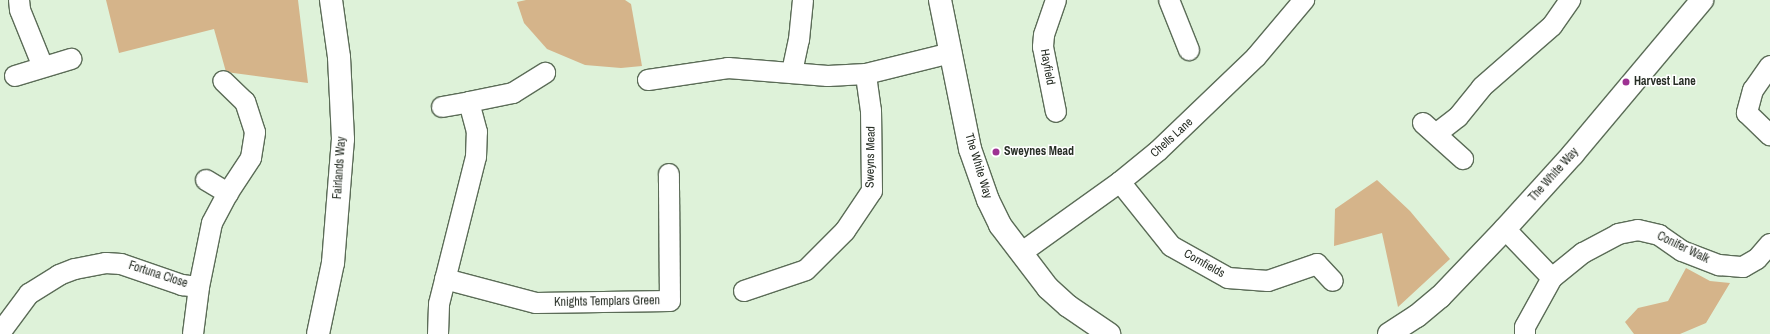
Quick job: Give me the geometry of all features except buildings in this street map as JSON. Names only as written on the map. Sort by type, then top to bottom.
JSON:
[{"type":"street","points":[[20,0],[20,10],[43,67]]},
{"type":"street","name":"Fairlands Way","points":[[318,334],[333,263],[343,139],[339,57],[331,0]]},
{"type":"street","points":[[792,72],[799,40],[803,0]]},
{"type":"street","name":"The White Way","points":[[940,0],[978,176],[1000,225],[1048,288],[1068,306],[1109,334]]},
{"type":"street","name":"Hayfield","points":[[1056,0],[1046,28],[1042,47],[1056,112]]},
{"type":"street","points":[[1169,0],[1189,50]]},
{"type":"street","name":"Chells Lane","points":[[1021,253],[1120,182],[1185,126],[1251,62],[1304,0]]},
{"type":"street","points":[[1463,159],[1430,129],[1458,117],[1482,87],[1552,26],[1570,0]]},
{"type":"street","name":"The White Way","points":[[1389,334],[1440,297],[1505,229],[1578,148],[1702,0]]},
{"type":"street","points":[[648,80],[728,68],[828,76],[866,74],[951,53]]},
{"type":"street","points":[[15,76],[71,59]]},
{"type":"street","points":[[1770,66],[1754,90],[1747,113],[1770,135]]},
{"type":"street","points":[[442,107],[513,93],[545,73]]},
{"type":"street","name":"Sweyns Mead","points":[[744,291],[806,270],[845,231],[872,191],[871,111],[866,74]]},
{"type":"street","name":"Fortuna Close","points":[[193,334],[199,287],[212,224],[228,193],[251,158],[255,132],[245,102],[223,81]]},
{"type":"street","points":[[438,334],[439,304],[476,158],[477,132],[469,102]]},
{"type":"street","name":"Knights Templars Green","points":[[445,279],[536,302],[670,301],[670,174]]},
{"type":"street","points":[[206,180],[228,193]]},
{"type":"street","name":"Cornfields","points":[[1120,182],[1171,246],[1228,278],[1268,281],[1317,264],[1333,281]]},
{"type":"street","points":[[1505,229],[1552,278]]},
{"type":"street","name":"Conifer Walk","points":[[1525,334],[1525,327],[1552,278],[1583,254],[1618,234],[1638,230],[1659,235],[1682,251],[1719,265],[1742,267],[1757,259],[1770,244]]},
{"type":"street","name":"Fortuna Close","points":[[0,333],[29,294],[59,275],[75,269],[106,263],[121,264],[182,285],[199,287]]},
{"type":"shaded area","points":[[106,0],[298,0],[308,83],[226,72],[214,29],[119,53]]},
{"type":"shaded area","points":[[526,0],[625,0],[631,4],[642,66],[621,68],[585,65],[547,49],[524,23],[517,2]]},
{"type":"shaded area","points":[[1377,180],[1410,211],[1450,259],[1398,307],[1382,233],[1334,246],[1335,209]]},
{"type":"shaded area","points":[[1686,268],[1710,281],[1730,283],[1706,323],[1680,334],[1634,334],[1625,322],[1638,308],[1668,301]]},
{"type":"place","name":"Harvest Lane","points":[[1626,82]]},
{"type":"place","name":"Sweynes Mead","points":[[996,152]]}]
